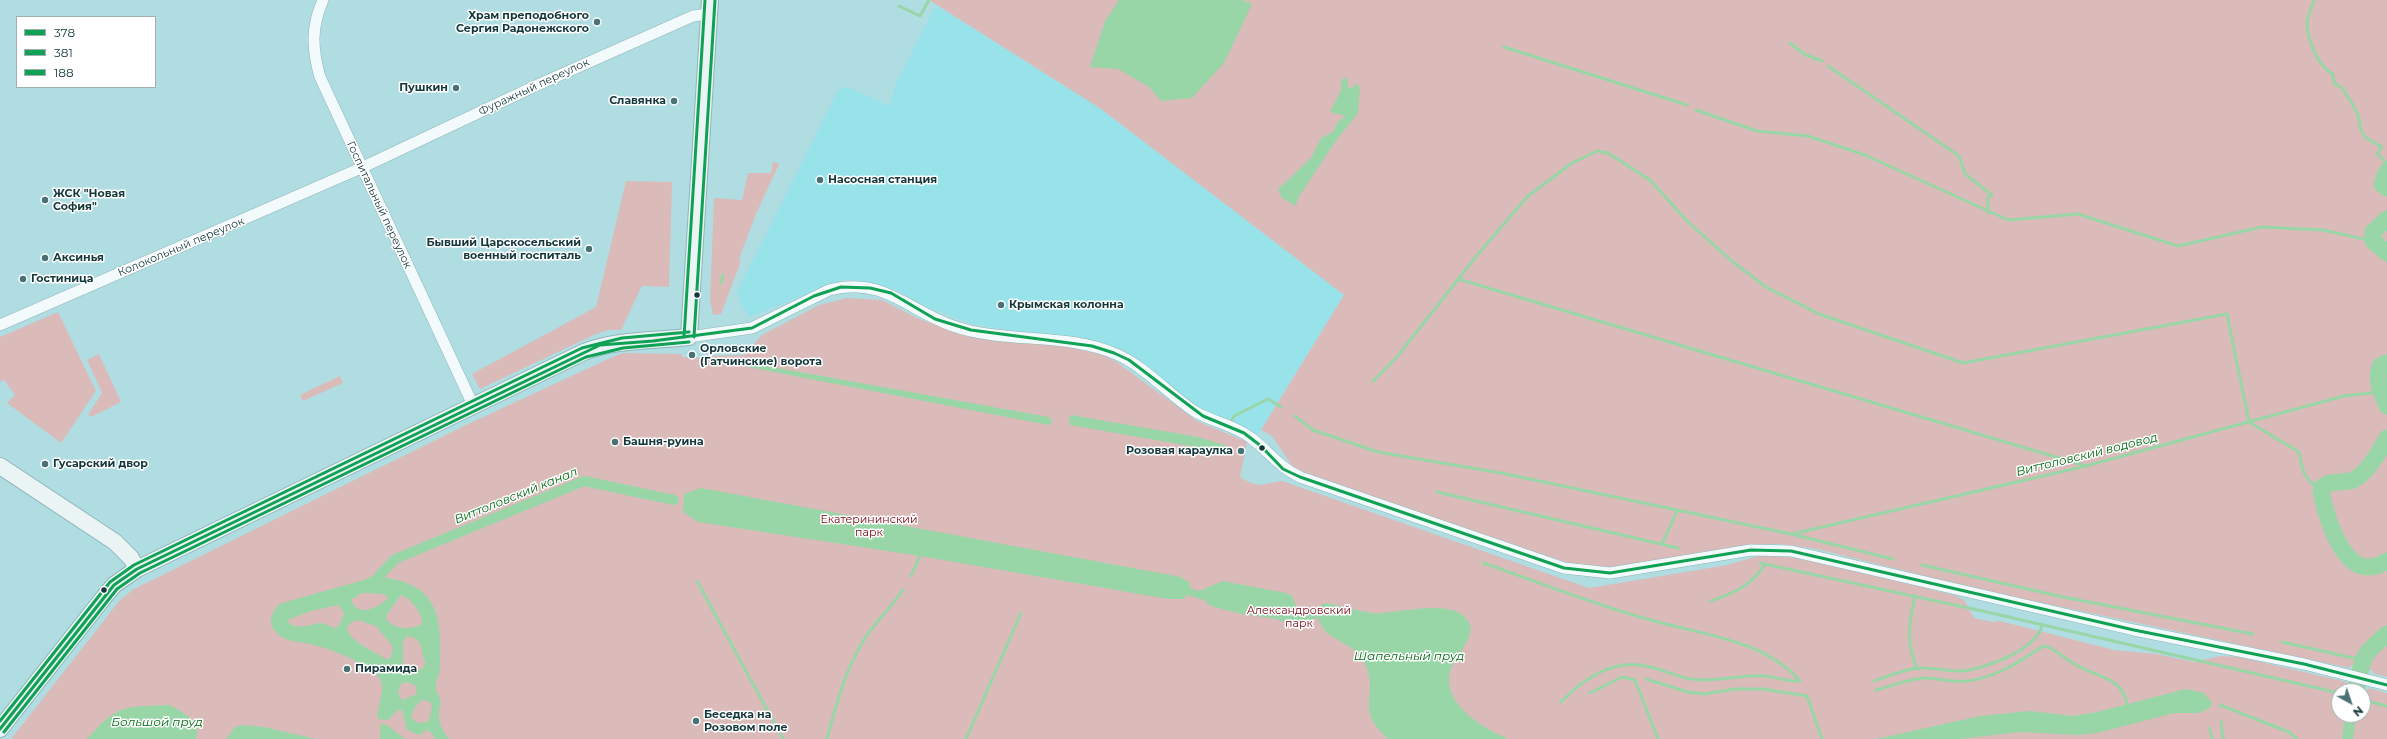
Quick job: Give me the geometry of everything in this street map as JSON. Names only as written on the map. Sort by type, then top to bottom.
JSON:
[{"type":"main road","points":[[0,729],[114,585],[137,569],[473,405],[600,346],[689,337],[710,7]]},
{"type":"main road","points":[[0,466],[115,542],[131,558],[137,569]]},
{"type":"street","name":"Госпитальный переулок","points":[[323,0],[316,16],[312,36],[314,55],[320,77],[361,168],[473,405]]},
{"type":"street","name":"Фуражный переулок","points":[[361,168],[533,87],[710,7]]},
{"type":"street","name":"Колокольный переулок","points":[[0,325],[361,168]]},
{"type":"street","points":[[689,337],[752,328],[829,290],[841,287],[870,288],[891,294],[935,319],[954,326],[984,332],[1092,346],[1114,353],[1129,360],[1198,413],[1244,433],[1283,469],[1300,477],[1564,568],[1610,573],[1756,549],[1791,551],[2119,626],[2349,675],[2387,685]]},
{"type":"shaded area","points":[[936,5],[1101,109],[1344,295],[1258,434],[1207,414],[1188,402],[1152,370],[1109,345],[1082,338],[1015,331],[972,324],[926,307],[892,288],[849,279],[841,280],[750,317],[740,303],[737,292],[837,92],[842,87],[850,88],[890,106],[895,86]]},
{"type":"green space","points":[[929,0],[2387,0],[2387,677],[2373,673],[2373,671],[2351,665],[2350,668],[1982,590],[1817,549],[1781,544],[1750,544],[1621,567],[1574,565],[1324,480],[1293,467],[1272,436],[1261,430],[1344,295],[1101,109]]},
{"type":"green space","points":[[773,162],[779,164],[756,214],[739,259],[741,261],[721,314],[713,315],[710,299],[714,198],[742,200],[748,173],[771,173]]},
{"type":"green space","points":[[626,181],[672,182],[669,287],[642,286],[621,330],[608,330],[596,334],[480,389],[472,374],[596,307]]},
{"type":"green space","name":"Екатерининский парк","points":[[847,298],[882,300],[919,319],[972,337],[1071,347],[1103,355],[1118,363],[1197,421],[1247,442],[1240,477],[1247,481],[1260,485],[1282,481],[1589,588],[1727,565],[1762,555],[1776,555],[1827,564],[1957,596],[1965,601],[1974,618],[1993,622],[2000,621],[2114,650],[2157,654],[2194,662],[2220,656],[2239,657],[2347,682],[2331,683],[2331,723],[2371,723],[2371,689],[2387,693],[2387,739],[11,739],[120,600],[134,589],[464,426],[608,359],[623,353],[682,354],[682,357],[701,358],[701,356],[744,355],[762,335],[819,305]]},
{"type":"green space","points":[[58,312],[96,391],[61,443],[7,403],[15,395],[4,380],[0,382],[0,337]]},
{"type":"green space","points":[[99,354],[121,402],[91,417],[88,415],[102,393],[87,360]]},
{"type":"green space","points":[[340,376],[343,383],[303,401],[300,395]]},
{"type":"water","points":[[1119,0],[1242,0],[1252,4],[1224,63],[1192,98],[1161,101],[1149,87],[1118,69],[1090,67],[1105,21]]},
{"type":"water","points":[[1348,78],[1348,87],[1353,88],[1356,83],[1360,87],[1358,113],[1335,142],[1298,198],[1296,206],[1282,198],[1278,189],[1311,158],[1321,138],[1333,132],[1337,123],[1345,116],[1330,112],[1341,90],[1342,79]]},
{"type":"water","points":[[750,363],[1049,417],[1053,422],[1048,425],[748,367],[746,365]]},
{"type":"water","points":[[1071,415],[1198,437],[1228,446],[1224,452],[1070,425],[1069,419]]},
{"type":"water","name":"Шапельный пруд","points":[[701,488],[1181,577],[1190,583],[1190,588],[1199,591],[1223,581],[1286,593],[1292,596],[1299,613],[1303,615],[1316,612],[1319,606],[1325,603],[1373,613],[1428,608],[1443,608],[1456,611],[1465,617],[1471,628],[1466,643],[1452,666],[1449,679],[1451,691],[1456,702],[1465,712],[1487,728],[1509,739],[1388,739],[1372,719],[1369,710],[1369,676],[1362,658],[1352,649],[1325,631],[1317,618],[1300,623],[1286,623],[1276,619],[1221,609],[1209,605],[1204,600],[1187,595],[1184,599],[1168,599],[920,556],[698,522],[683,512],[684,494]]},
{"type":"water","points":[[372,576],[393,579],[410,584],[422,592],[431,602],[440,629],[440,667],[436,685],[436,691],[440,698],[439,719],[442,729],[449,739],[435,739],[432,733],[427,730],[419,735],[407,730],[402,710],[398,710],[388,720],[378,719],[378,709],[382,687],[379,678],[374,673],[358,662],[330,650],[283,638],[275,631],[271,624],[271,617],[279,604],[367,579]],"holes":[[[362,593],[384,594],[388,598],[380,605],[365,610],[355,607],[352,599]],[[401,595],[408,599],[416,607],[421,616],[422,624],[403,628],[390,623],[386,619],[387,614]],[[338,605],[344,613],[340,624],[335,628],[320,623],[307,626],[294,626],[287,620],[311,611]],[[358,620],[376,626],[393,647],[390,659],[376,654],[363,646],[351,636],[347,627],[352,622]],[[407,636],[417,640],[420,643],[426,664],[420,670],[406,669],[403,665],[403,642]],[[405,682],[415,685],[417,692],[415,695],[402,700],[398,693],[400,685]],[[422,700],[428,701],[432,704],[430,718],[427,722],[417,723],[411,717],[415,707]]]},
{"type":"water","points":[[2387,629],[2387,639],[2369,654],[2364,669],[2356,667],[2361,651]]},
{"type":"water","points":[[2186,689],[2204,693],[2212,703],[2211,707],[2200,713],[2174,713],[2097,733],[2077,735],[2020,732],[1960,739],[1876,739],[1980,716],[2030,711],[2073,716],[2097,712]]},
{"type":"water","name":"Большой пруд","points":[[170,705],[194,722],[197,727],[196,739],[87,739],[107,719],[123,709],[142,706]]},
{"type":"water","points":[[2344,723],[2355,723],[2353,739],[2342,739]]},
{"type":"water","points":[[380,724],[387,725],[405,739],[380,739]]},
{"type":"water","name":"Большой пруд","points":[[242,725],[264,727],[316,739],[226,739],[235,727]]},
{"type":"waterway","points":[[899,6],[920,16],[929,0]]},
{"type":"waterway","points":[[2314,0],[2307,24],[2309,38],[2315,53],[2323,65],[2333,74],[2334,83],[2342,88],[2352,103],[2358,115],[2361,131],[2366,138],[2382,147],[2377,154],[2387,163]]},
{"type":"waterway","points":[[1790,43],[1804,54],[1822,61]]},
{"type":"waterway","points":[[1504,47],[1687,105]]},
{"type":"waterway","points":[[1828,66],[1959,156],[1965,174],[1992,195],[1988,197],[1988,213]]},
{"type":"waterway","points":[[1696,110],[1757,131],[1808,136],[1865,155],[2008,220],[2078,214],[2178,246],[2262,227],[2323,230],[2373,241]]},
{"type":"waterway","points":[[1373,381],[1396,358],[1478,254],[1527,197],[1572,163],[1597,151],[1608,153],[1650,180],[1688,222],[1733,262],[1766,287],[1819,314],[1963,363],[2227,314],[2249,422],[2299,452],[2301,464],[2307,478],[2315,486],[2321,489]]},
{"type":"waterway","points":[[2387,171],[2382,184],[2387,188]]},
{"type":"waterway","points":[[2387,219],[2373,232],[2373,241],[2387,253]]},
{"type":"waterway","points":[[721,283],[723,275]]},
{"type":"waterway","points":[[1458,279],[2086,466]]},
{"type":"waterway","points":[[2387,363],[2381,365],[2378,375],[2387,406]]},
{"type":"waterway","name":"Виттоловский водовод","points":[[1792,534],[2086,466],[2344,396],[2387,391]]},
{"type":"waterway","points":[[1232,420],[1234,416],[1268,399],[1281,407]]},
{"type":"waterway","points":[[1295,416],[1313,430],[1378,452],[1501,473],[1791,534],[1893,559]]},
{"type":"waterway","points":[[2387,438],[2373,462],[2358,477],[2349,481],[2328,484],[2321,489],[2325,510],[2335,536],[2350,558],[2359,565],[2369,567],[2387,561]]},
{"type":"waterway","name":"Виттоловский канал","points":[[378,577],[395,559],[584,481],[674,500]]},
{"type":"waterway","points":[[1437,492],[1678,548]]},
{"type":"waterway","points":[[1662,544],[1677,511]]},
{"type":"waterway","points":[[911,576],[920,556]]},
{"type":"waterway","points":[[1483,563],[1630,614],[1731,640],[1750,647],[1785,667],[1800,681]]},
{"type":"waterway","points":[[1760,563],[1987,612],[2331,691]]},
{"type":"waterway","points":[[1711,601],[1741,588],[1754,578],[1765,564]]},
{"type":"waterway","points":[[1922,565],[2063,597],[2253,634]]},
{"type":"waterway","points":[[697,581],[783,739]]},
{"type":"waterway","points":[[827,739],[841,690],[856,654],[871,629],[903,590]]},
{"type":"waterway","points":[[1915,596],[1909,633],[1911,650],[1917,669]]},
{"type":"waterway","points":[[966,739],[1021,613]]},
{"type":"waterway","points":[[1874,681],[1918,668],[1961,671],[1982,667],[2008,657],[2020,650],[2031,642],[2038,634],[2042,625]]},
{"type":"waterway","points":[[2358,683],[2364,658],[2371,648],[2387,634]]},
{"type":"waterway","points":[[2282,642],[2362,660]]},
{"type":"waterway","points":[[1876,690],[1906,681],[1924,678],[1967,681],[1987,677],[2005,669],[2040,648],[2047,646],[2076,665],[2115,683],[2125,696],[2127,705]]},
{"type":"waterway","points":[[1561,702],[1590,678],[1613,667],[1625,665],[1650,667],[1686,678],[1700,680],[1755,676],[1800,681]]},
{"type":"waterway","points":[[1590,693],[1622,677],[1635,680],[1658,739]]},
{"type":"waterway","points":[[1646,679],[1688,692],[1704,694],[1735,689],[1763,689],[1807,696],[1822,739]]},
{"type":"waterway","points":[[2371,702],[2387,706]]},
{"type":"waterway","points":[[2220,705],[2289,732],[2297,739]]},
{"type":"waterway","points":[[2221,721],[2223,739]]},
{"type":"waterway","points":[[2210,728],[2212,739]]},
{"type":"transit line","name":"188","points":[[684,337],[705,0]]},
{"type":"transit line","name":"381","points":[[694,337],[715,0]]},
{"type":"transit line","name":"378","points":[[0,729],[114,585],[137,569],[600,345],[653,341],[752,328],[814,296],[841,287],[870,288],[891,293],[935,319],[971,330],[1092,346],[1114,353],[1129,360],[1203,416],[1244,433],[1261,446],[1283,469],[1300,477],[1564,568],[1610,573],[1751,550],[1791,551],[2134,630],[2304,664],[2387,685]]},
{"type":"transit line","name":"188","points":[[0,721],[110,582],[134,565],[582,348],[622,338],[689,332]]},
{"type":"transit line","name":"381","points":[[4,732],[117,589],[140,573],[586,357],[623,348],[689,342]]},
{"type":"place","name":"Храм преподобного Сергия Радонежского","points":[[597,22]]},
{"type":"place","name":"Пушкин","points":[[456,88]]},
{"type":"place","name":"Славянка","points":[[674,101]]},
{"type":"place","name":"Насосная станция","points":[[820,180]]},
{"type":"place","name":"ЖСК \"Новая София\"","points":[[45,200]]},
{"type":"place","name":"Бывший Царскосельский военный госпиталь","points":[[589,249]]},
{"type":"place","name":"Аксинья","points":[[45,258]]},
{"type":"place","name":"Гостиница","points":[[23,279]]},
{"type":"place","name":"Крымская колонна","points":[[1001,305]]},
{"type":"place","name":"Орловские (Гатчинские) ворота","points":[[692,355]]},
{"type":"place","name":"Башня-руина","points":[[615,442]]},
{"type":"place","name":"Розовая караулка","points":[[1241,451]]},
{"type":"place","name":"Гусарский двор","points":[[45,464]]},
{"type":"place","name":"Пирамида","points":[[347,669]]},
{"type":"place","name":"Беседка на Розовом поле","points":[[696,721]]},
{"type":"park label","name":"Александровский парк","points":[[1299,617]]}]
